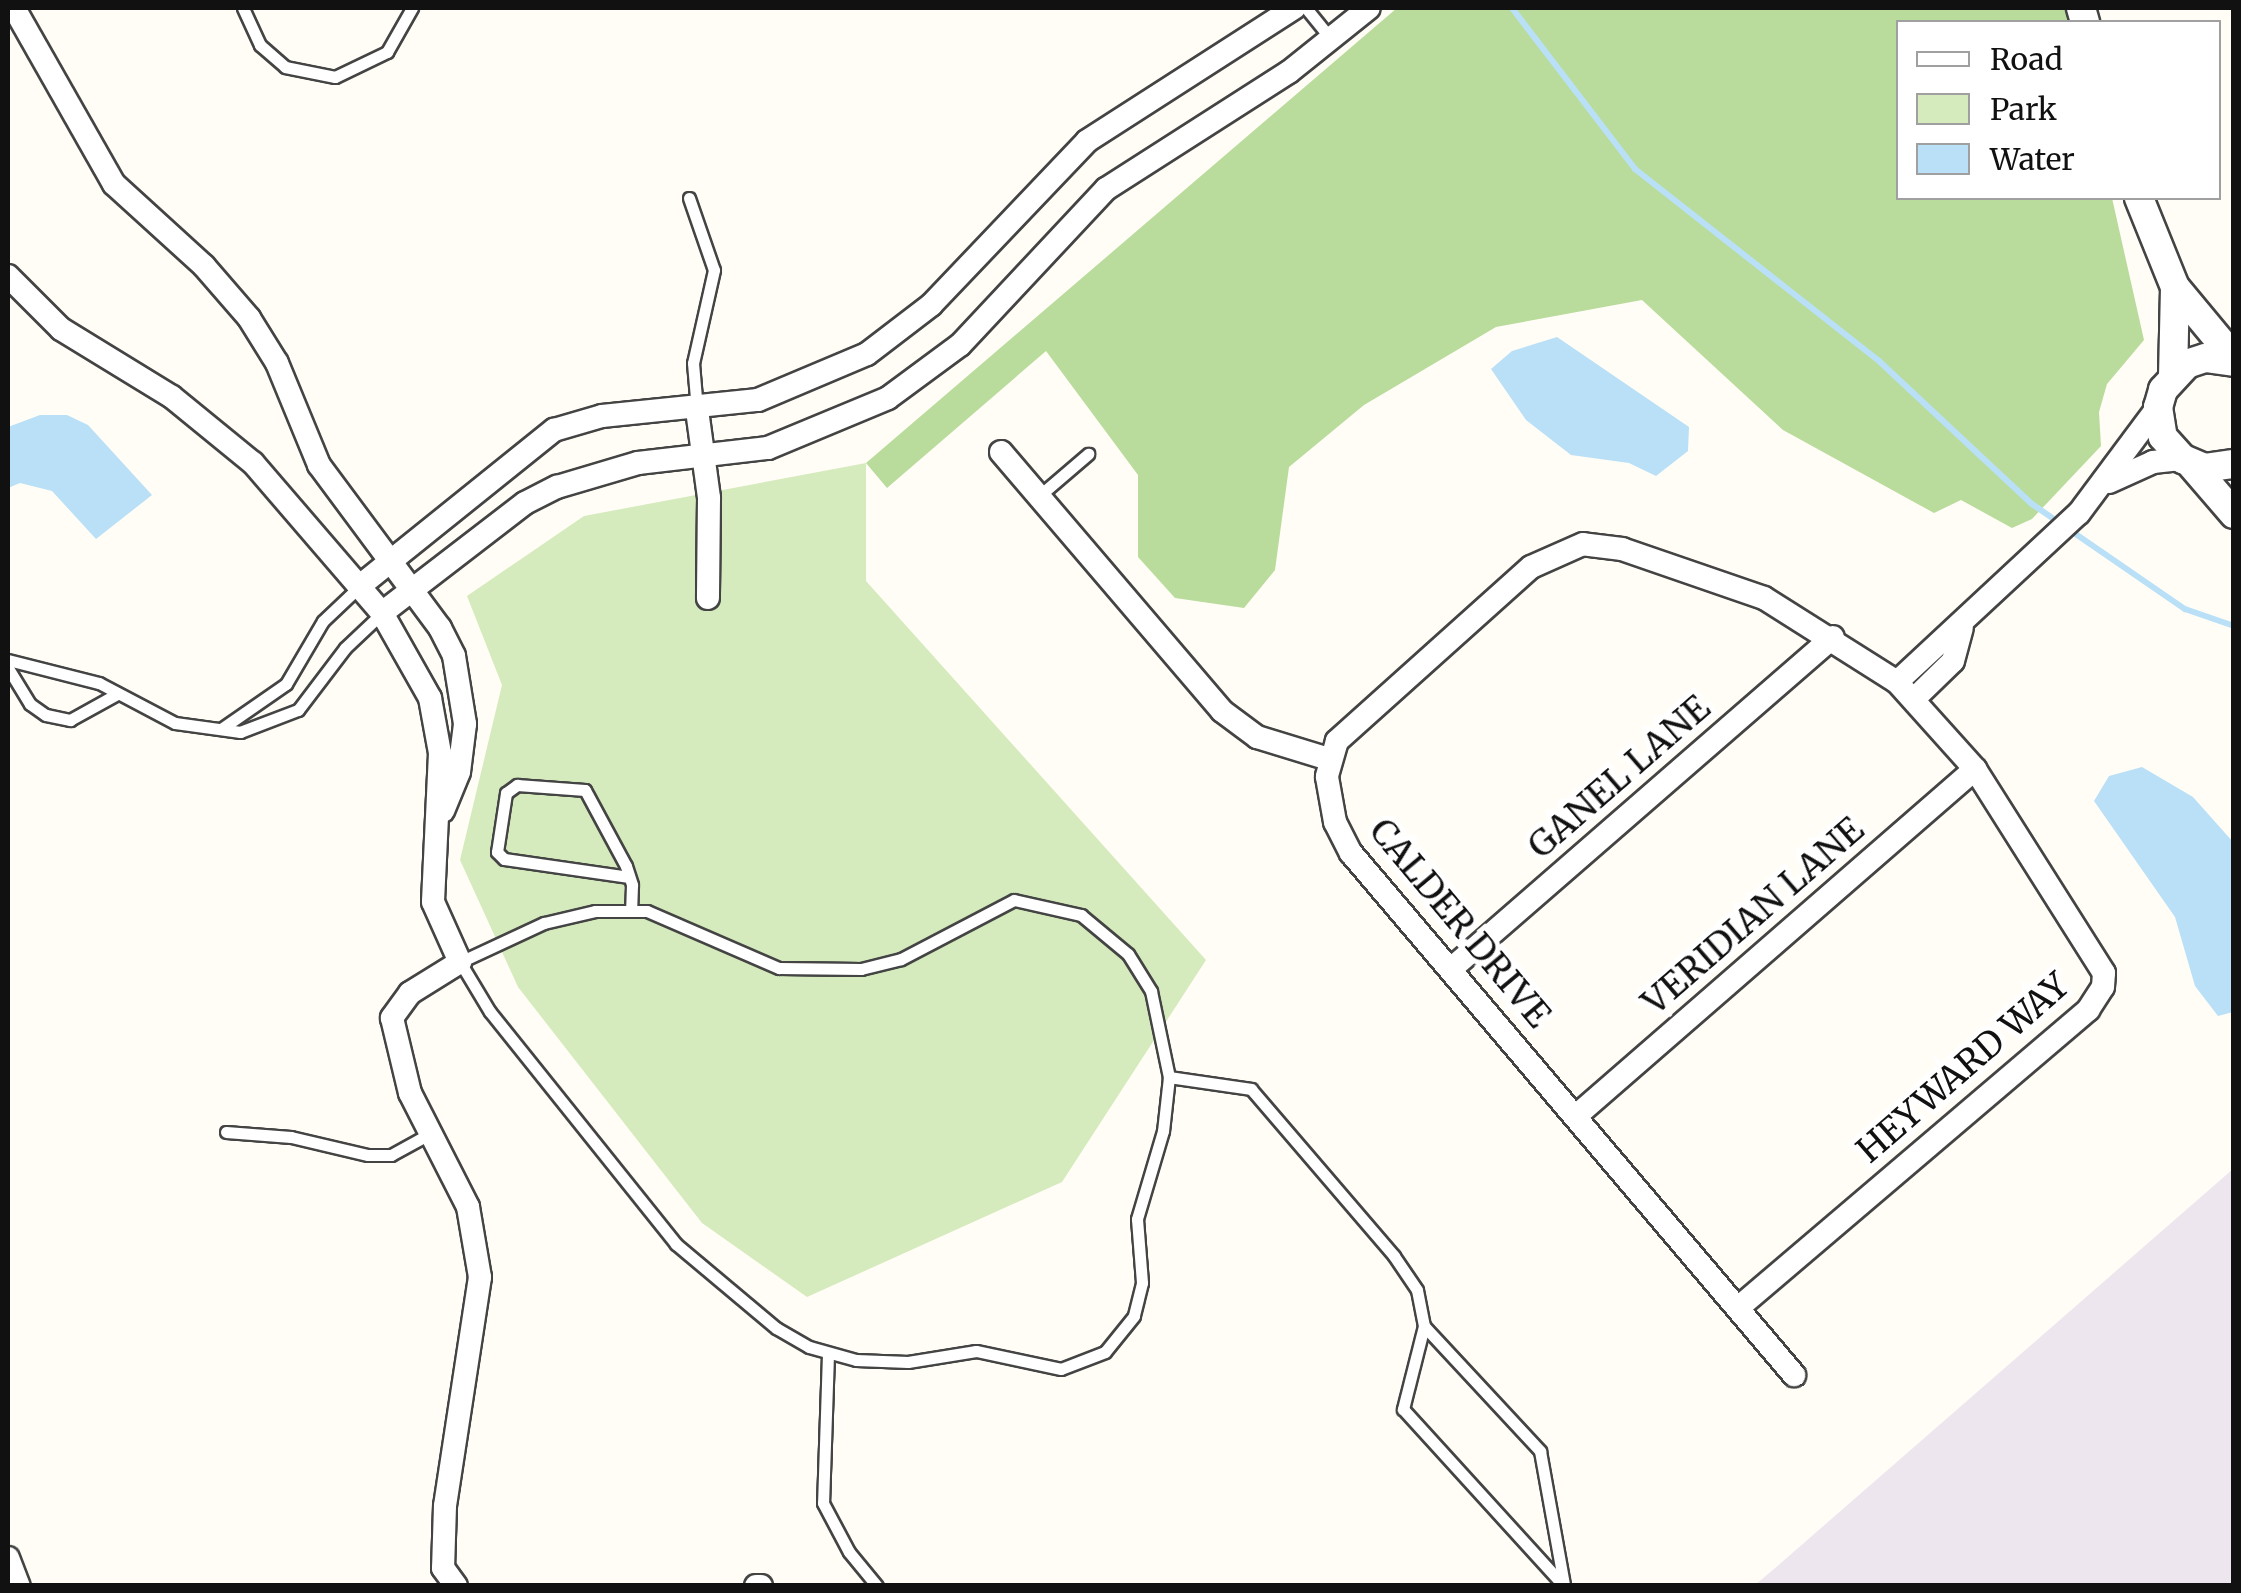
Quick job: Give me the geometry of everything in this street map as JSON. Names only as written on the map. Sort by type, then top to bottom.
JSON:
[{"type":"street","points":[[14,8],[114,184],[204,266],[248,318],[276,363],[320,465],[414,588],[454,656],[464,700],[459,772],[439,818]]},
{"type":"street","points":[[361,585],[554,430],[602,416],[697,410],[795,388],[867,354],[932,305],[1087,141],[1294,8]]},
{"type":"street","points":[[382,613],[557,486],[615,468],[704,458],[810,434],[913,382],[984,322],[1106,189],[1331,39],[1369,8]]},
{"type":"street","points":[[2140,200],[2175,287],[2234,360]]},
{"type":"street","points":[[8,276],[61,329],[226,438],[361,585],[382,613],[430,698],[440,753],[433,902],[460,962],[410,993],[392,1018],[410,1093],[468,1207],[480,1277],[446,1506],[443,1568],[456,1586]]},
{"type":"street","points":[[1897,682],[1936,641],[1962,628],[2106,483],[2158,407],[2173,376],[2175,287]]},
{"type":"street","points":[[2173,376],[2204,358],[2234,360]]},
{"type":"street","points":[[2158,407],[2163,437],[2234,514]]},
{"type":"street","points":[[697,410],[704,458],[708,598]]},
{"type":"street","points":[[1001,452],[1222,711],[1256,736],[1329,759]]},
{"type":"street","points":[[2106,483],[2152,462],[2234,464]]},
{"type":"street","name":"HEYWARD WAY","points":[[1329,759],[1351,726],[1531,567],[1564,548],[1622,549],[1764,598],[1833,637],[1897,682],[1976,769],[2100,959],[2103,988],[2088,1010],[1738,1308]]},
{"type":"street","points":[[1914,699],[1953,661],[1962,628]]},
{"type":"street","name":"GANEL LANE","points":[[1450,970],[1833,637]]},
{"type":"street","name":"CALDER DRIVE","points":[[1329,759],[1326,778],[1342,840],[1794,1375]]},
{"type":"street","name":"VERIDIAN LANE","points":[[1576,1116],[1976,769]]},
{"type":"street","points":[[8,1558],[19,1586]]},
{"type":"lane","points":[[242,8],[260,45],[284,67],[335,77],[386,52],[412,8]]},
{"type":"lane","points":[[1306,8],[1331,39]]},
{"type":"lane","points":[[690,198],[714,270],[693,363],[697,410]]},
{"type":"lane","points":[[1039,496],[1088,454]]},
{"type":"lane","points":[[221,729],[286,684],[323,621],[361,585]]},
{"type":"lane","points":[[8,660],[99,683],[175,723],[221,729],[259,728],[298,710],[345,648],[382,613]]},
{"type":"lane","points":[[8,668],[30,704],[46,715],[70,720],[117,694]]},
{"type":"lane","points":[[629,877],[504,859],[497,852],[506,793],[517,785],[585,790],[629,877],[631,911]]},
{"type":"lane","points":[[1014,900],[1065,908],[1097,923],[1140,971],[1170,1077],[1163,1131],[1137,1218],[1139,1300],[1126,1330],[1105,1352],[1045,1370],[976,1350],[886,1364],[828,1354],[744,1305],[676,1244],[490,1012],[460,962],[544,923],[631,911],[646,911],[779,968],[823,973],[902,959],[977,914],[1014,900]]},
{"type":"lane","points":[[1170,1077],[1251,1089],[1394,1256],[1418,1290],[1424,1326],[1402,1409],[1564,1586]]},
{"type":"lane","points":[[226,1132],[292,1138],[368,1155],[391,1155],[431,1133]]},
{"type":"lane","points":[[1424,1326],[1540,1452],[1564,1586]]},
{"type":"lane","points":[[828,1354],[823,1503],[848,1552],[877,1586]]},
{"type":"shaded area","points":[[2233,1169],[2233,1585],[1755,1585],[1774,1569]]},
{"type":"green space","points":[[1397,8],[2069,8],[2072,20],[1896,20],[1896,200],[2112,200],[2144,340],[2107,384],[2099,412],[2101,446],[2032,519],[2012,528],[1961,500],[1934,513],[1783,430],[1642,300],[1496,327],[1364,405],[1289,467],[1275,570],[1244,608],[1175,598],[1138,557],[1138,475],[1046,351],[887,488],[866,463]]},
{"type":"green space","points":[[866,463],[866,581],[1206,960],[1062,1182],[807,1297],[702,1223],[518,987],[460,860],[502,685],[467,596],[584,516]]},
{"type":"water","points":[[1557,337],[1689,427],[1688,451],[1656,476],[1629,463],[1571,455],[1526,420],[1491,369],[1512,351]]},
{"type":"water","points":[[40,415],[67,415],[88,425],[152,495],[96,539],[52,491],[20,483],[8,488],[8,427]]},
{"type":"water","points":[[2142,767],[2193,797],[2233,842],[2233,1012],[2218,1016],[2195,986],[2175,917],[2094,801],[2109,776]]},
{"type":"waterway","points":[[1512,8],[1635,169],[1879,361],[2032,504],[2185,609],[2234,626]]}]
